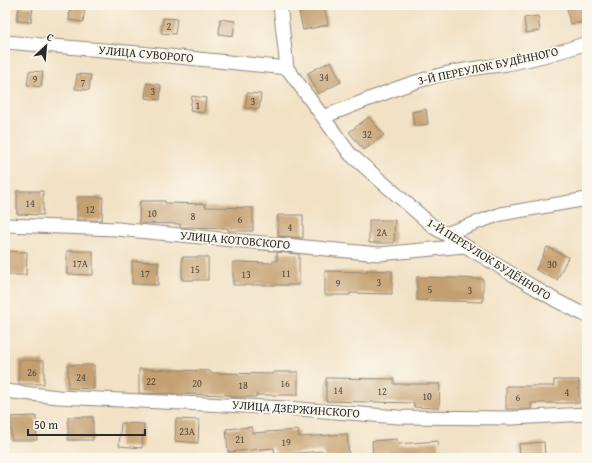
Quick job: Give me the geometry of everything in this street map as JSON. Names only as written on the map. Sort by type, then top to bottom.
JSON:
[{"type":"street","points":[[280,5],[287,68]]},
{"type":"street","name":"УЛИЦА СУВОРОГО","points":[[5,42],[139,53],[287,68]]},
{"type":"street","name":"3-Й ПЕРЕУЛОК БУДЁННОГО","points":[[323,117],[410,83],[446,74],[561,52],[587,44]]},
{"type":"street","name":"1-Й ПЕРЕУЛОК БУДЁННОГО","points":[[287,68],[350,154],[435,228],[557,301],[587,316]]},
{"type":"street","points":[[445,234],[501,214],[587,199]]},
{"type":"street","name":"УЛИЦА КОТОВСКОГО","points":[[5,225],[117,229],[379,254],[465,246]]},
{"type":"street","name":"УЛИЦА ДЗЕРЖИНСКОГО","points":[[5,391],[58,397],[287,408],[398,417],[512,418],[587,414]]},
{"type":"building","points":[[70,5],[85,7],[83,22],[69,20]]},
{"type":"building","points":[[324,5],[328,25],[303,30],[298,7]]},
{"type":"building","points":[[19,6],[33,7],[31,22],[17,21]]},
{"type":"building","points":[[582,7],[584,22],[570,24],[567,9]]},
{"type":"building","points":[[538,16],[540,31],[526,33],[524,18]]},
{"type":"building","points":[[163,18],[177,19],[175,34],[161,33]]},
{"type":"building","points":[[220,19],[235,21],[233,36],[219,34]]},
{"type":"building","points":[[331,61],[341,82],[318,94],[308,73]]},
{"type":"building","points":[[29,71],[43,72],[41,87],[27,85]]},
{"type":"building","points":[[77,74],[91,75],[89,90],[75,89]]},
{"type":"building","points":[[147,83],[161,85],[160,100],[145,98]]},
{"type":"building","points":[[247,93],[261,94],[259,109],[245,108]]},
{"type":"building","points":[[192,96],[206,98],[204,113],[190,111]]},
{"type":"building","points":[[426,109],[428,124],[414,126],[412,112]]},
{"type":"building","points":[[369,117],[384,135],[364,150],[349,132]]},
{"type":"building","points":[[17,191],[43,191],[43,215],[17,214]]},
{"type":"building","points":[[77,197],[103,197],[102,220],[77,220]]},
{"type":"building","points":[[140,201],[206,204],[205,207],[253,208],[253,231],[228,231],[228,228],[180,227],[180,224],[139,223]]},
{"type":"building","points":[[278,215],[303,215],[303,238],[278,236]]},
{"type":"building","points":[[369,220],[395,220],[394,243],[369,243]]},
{"type":"building","points":[[547,247],[568,257],[557,280],[536,270]]},
{"type":"building","points":[[5,251],[27,252],[26,275],[5,275]]},
{"type":"building","points":[[67,251],[93,251],[93,275],[67,274]]},
{"type":"building","points":[[277,252],[299,254],[299,285],[233,285],[233,262],[273,263],[273,261],[277,261]]},
{"type":"building","points":[[182,257],[208,257],[208,280],[182,280]]},
{"type":"building","points":[[132,261],[158,262],[158,285],[132,284]]},
{"type":"building","points":[[367,270],[392,271],[392,294],[350,293],[350,295],[325,295],[325,271],[367,272]]},
{"type":"building","points":[[417,277],[483,279],[483,302],[417,300]]},
{"type":"building","points":[[19,360],[44,361],[44,384],[19,384]]},
{"type":"building","points":[[68,365],[94,365],[94,389],[68,388]]},
{"type":"building","points":[[139,369],[210,371],[210,373],[273,374],[273,372],[298,372],[298,395],[256,395],[256,397],[231,397],[231,395],[139,393]]},
{"type":"building","points":[[326,378],[394,379],[394,384],[440,384],[439,408],[414,407],[414,403],[326,401]]},
{"type":"building","points":[[554,380],[579,380],[579,403],[531,403],[531,409],[506,409],[506,386],[554,386]]},
{"type":"building","points":[[36,416],[37,440],[11,440],[11,417]]},
{"type":"building","points":[[68,417],[93,417],[93,440],[68,440]]},
{"type":"building","points":[[176,419],[199,420],[198,443],[175,441]]},
{"type":"building","points":[[121,423],[144,424],[142,448],[119,446]]},
{"type":"building","points":[[252,427],[252,433],[298,430],[299,437],[347,434],[349,457],[324,458],[323,451],[275,455],[274,448],[228,452],[226,429]]},
{"type":"building","points":[[397,439],[398,444],[438,441],[439,458],[373,458],[372,441]]},
{"type":"building","points":[[544,442],[545,458],[520,458],[519,444]]}]
